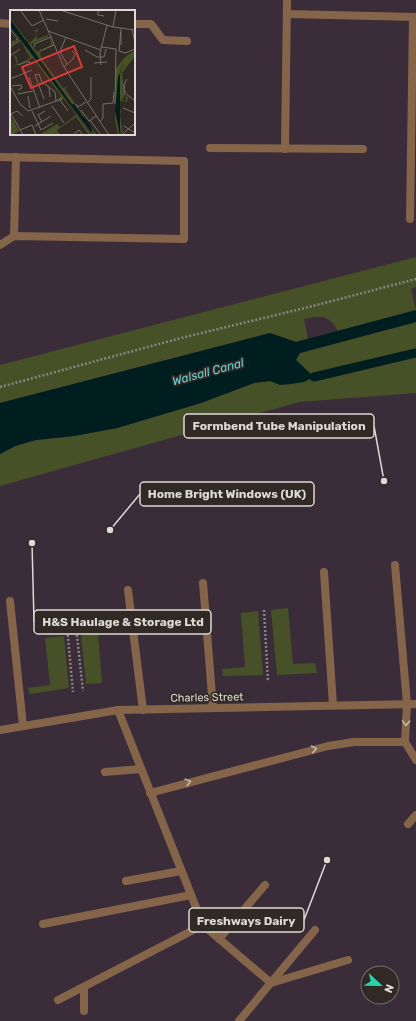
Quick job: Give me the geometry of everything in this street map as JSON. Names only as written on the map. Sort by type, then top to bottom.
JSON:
[{"type":"street","points":[[284,149],[288,0]]},
{"type":"street","points":[[287,14],[414,17],[413,159],[410,219]]},
{"type":"street","points":[[135,24],[151,24],[164,40],[187,41]]},
{"type":"street","points":[[210,148],[363,149]]},
{"type":"street","points":[[0,157],[184,161],[184,239],[14,236],[0,245]]},
{"type":"street","points":[[14,236],[16,157]]},
{"type":"street","points":[[394,565],[407,704],[405,742],[416,760]]},
{"type":"street","points":[[324,572],[333,705]]},
{"type":"street","points":[[203,583],[213,708]]},
{"type":"street","points":[[128,590],[143,710]]},
{"type":"street","points":[[10,601],[23,726]]},
{"type":"street","name":"Charles Street","points":[[0,730],[118,710],[416,704]]},
{"type":"street","points":[[118,710],[203,926],[271,983]]},
{"type":"street","points":[[150,793],[276,758],[328,746],[354,742],[405,742]]},
{"type":"street","points":[[105,772],[141,769]]},
{"type":"street","points":[[408,824],[416,815]]},
{"type":"street","points":[[126,881],[181,871]]},
{"type":"street","points":[[219,939],[265,885]]},
{"type":"street","points":[[43,924],[191,895]]},
{"type":"street","points":[[58,1000],[203,926]]},
{"type":"street","points":[[239,1021],[315,930]]},
{"type":"street","points":[[271,983],[348,960]]},
{"type":"street","points":[[84,987],[84,1011]]},
{"type":"path","points":[[0,387],[181,338],[416,279]]},
{"type":"path","points":[[264,610],[268,682]]},
{"type":"path","points":[[67,627],[73,692]]},
{"type":"path","points":[[76,627],[83,691]]},
{"type":"shaded area","points":[[0,0],[416,0],[416,1021],[0,1021]]},
{"type":"green space","points":[[416,257],[416,287],[411,289],[416,310],[338,331],[328,319],[315,317],[304,319],[308,339],[296,342],[270,333],[0,403],[0,365]]},
{"type":"green space","points":[[416,322],[416,393],[299,402],[0,486],[0,454],[15,446],[36,440],[74,436],[117,428],[201,403],[254,383],[270,381],[281,385],[300,353]]},
{"type":"green space","points":[[288,608],[293,664],[315,663],[317,673],[277,675],[271,610]]},
{"type":"green space","points":[[258,611],[263,675],[223,676],[222,669],[245,667],[241,613]]},
{"type":"green space","points":[[98,633],[102,683],[86,684],[81,635]]},
{"type":"green space","points":[[64,636],[69,688],[30,694],[28,688],[50,685],[45,638]]},
{"type":"water","name":"Walsall Canal","points":[[416,310],[416,322],[300,353],[296,360],[314,377],[304,382],[280,385],[270,381],[254,383],[201,403],[117,428],[74,436],[36,440],[15,446],[0,454],[0,403],[270,333],[296,342]]},
{"type":"waterway","points":[[314,377],[416,353]]},
{"type":"place","name":"Formbend Tube Manipulation","points":[[384,481]]},
{"type":"place","name":"Home Bright Windows (UK)","points":[[110,530]]},
{"type":"place","name":"H&S Haulage & Storage Ltd","points":[[32,543]]},
{"type":"place","name":"Freshways Dairy","points":[[327,860]]}]
